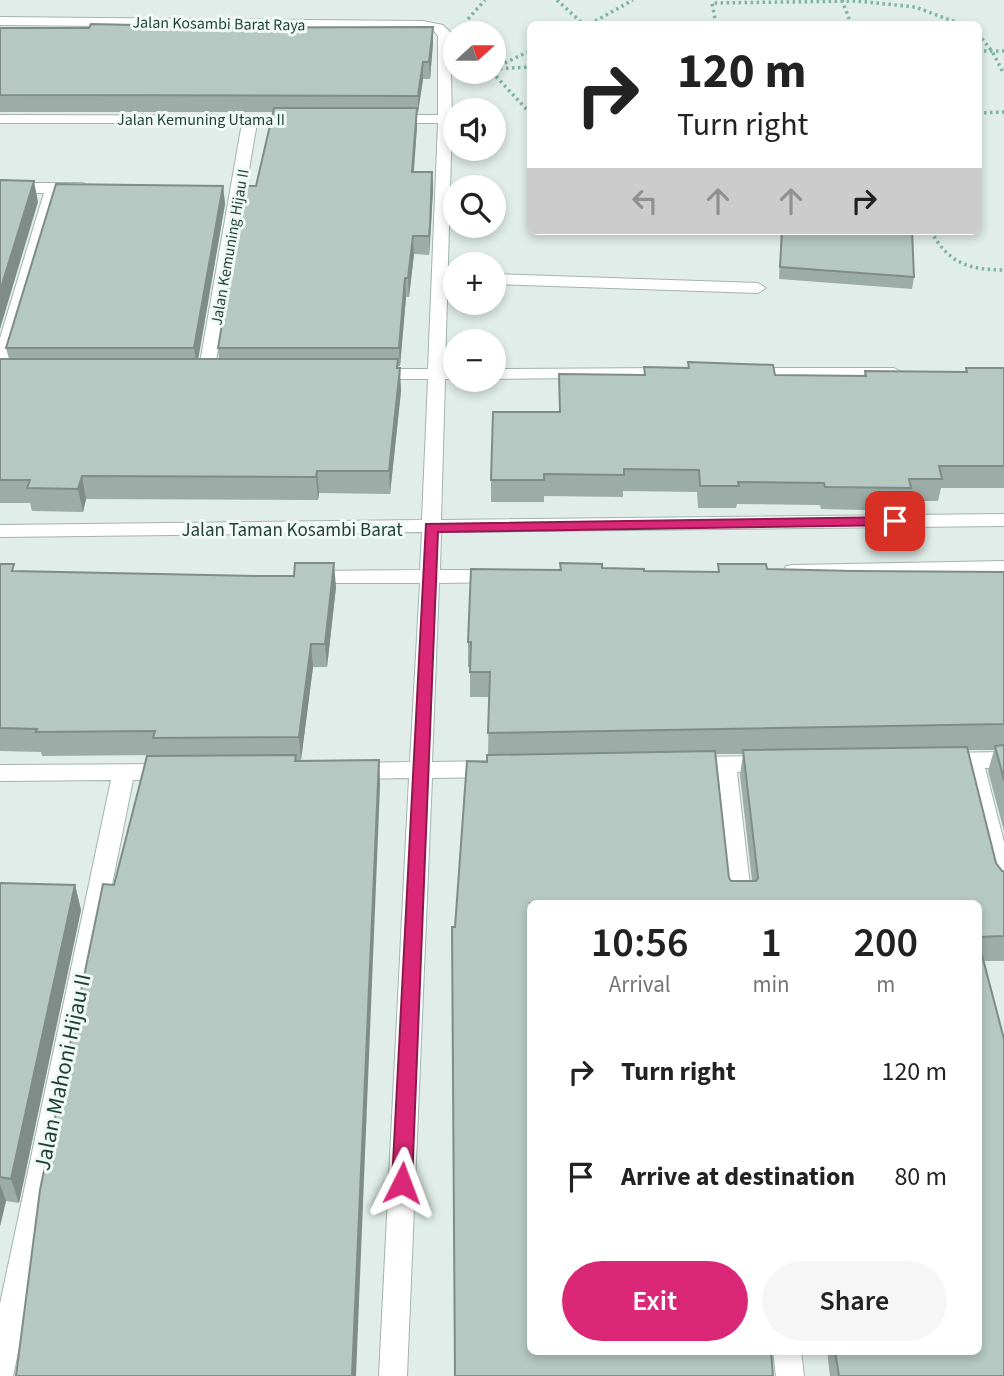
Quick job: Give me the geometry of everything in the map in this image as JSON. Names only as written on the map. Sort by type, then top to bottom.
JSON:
[{"type":"street","name":"Jalan Kosambi Barat Raya","points":[[0,21],[423,25],[438,28],[445,35],[445,98]]},
{"type":"street","name":"Jalan Kemuning Utama II","points":[[0,119],[315,119]]},
{"type":"street","name":"Jalan Kemuning Hijau II","points":[[207,374],[232,187],[250,119]]},
{"type":"street","points":[[380,119],[443,119]]},
{"type":"street","points":[[446,161],[447,252]]},
{"type":"street","points":[[0,188],[93,188]]},
{"type":"street","points":[[5,372],[53,188]]},
{"type":"street","points":[[506,279],[758,288]]},
{"type":"street","points":[[393,1376],[430,574],[436,375],[443,313]]},
{"type":"street","points":[[506,374],[685,373]]},
{"type":"street","points":[[726,373],[917,373]]},
{"type":"street","points":[[360,374],[443,375]]},
{"type":"street","name":"Jalan Taman Kosambi Barat","points":[[0,531],[431,530],[1004,520]]},
{"type":"street","points":[[772,571],[1004,567]]},
{"type":"street","points":[[291,578],[430,574],[512,576]]},
{"type":"street","points":[[972,760],[1004,887]]},
{"type":"street","points":[[917,761],[1004,760]]},
{"type":"street","points":[[670,766],[793,764]]},
{"type":"street","points":[[725,765],[740,900]]},
{"type":"street","points":[[326,771],[518,768]]},
{"type":"street","points":[[0,773],[191,771]]},
{"type":"street","name":"Jalan Mahoni Hijau II","points":[[0,1372],[124,772]]},
{"type":"street","points":[[787,1355],[790,1376]]},
{"type":"path","points":[[467,21],[485,0]]},
{"type":"path","points":[[557,0],[580,21]]},
{"type":"path","points":[[595,21],[633,0]]},
{"type":"path","points":[[715,21],[712,3],[843,1],[915,7],[953,21]]},
{"type":"path","points":[[843,1],[850,21]]},
{"type":"path","points":[[982,39],[992,51],[1004,75]]},
{"type":"path","points":[[982,51],[1004,51]]},
{"type":"path","points":[[506,63],[527,52]]},
{"type":"path","points":[[506,68],[527,67]]},
{"type":"path","points":[[506,84],[527,109]]},
{"type":"path","points":[[982,113],[1004,113]]},
{"type":"path","points":[[933,235],[939,249],[960,266],[982,271],[1004,270]]},
{"type":"building","points":[[91,24],[135,25],[134,28],[433,27],[429,62],[423,62],[418,96],[0,95],[0,28],[89,28]]},
{"type":"building","points":[[274,108],[417,108],[412,172],[432,172],[430,226],[429,236],[413,236],[408,278],[405,278],[399,348],[218,348],[245,186],[256,186]]},
{"type":"building","points":[[0,180],[34,181],[0,291]]},
{"type":"building","points":[[56,184],[223,186],[194,348],[6,348]]},
{"type":"building","points":[[782,235],[912,235],[914,277],[780,267]]},
{"type":"building","points":[[0,359],[398,359],[397,368],[400,368],[389,471],[317,471],[316,477],[82,476],[78,489],[27,488],[30,480],[0,480]]},
{"type":"building","points":[[688,362],[773,365],[775,375],[866,376],[865,371],[967,372],[966,368],[1004,368],[1004,466],[939,466],[942,479],[909,479],[911,488],[738,482],[739,486],[700,486],[699,470],[624,469],[624,475],[544,474],[544,480],[491,480],[493,412],[560,412],[559,374],[645,375],[644,367],[689,368]]},
{"type":"building","points":[[295,563],[334,563],[325,644],[311,644],[299,737],[153,738],[155,731],[36,732],[37,729],[0,728],[0,564],[14,564],[12,571],[294,576]]},
{"type":"building","points":[[560,563],[602,564],[602,568],[644,571],[719,572],[718,564],[766,564],[767,569],[1004,572],[1004,724],[488,733],[490,672],[470,672],[471,642],[468,642],[471,569],[561,570]]},
{"type":"building","points":[[1004,745],[1004,780],[995,746]]},
{"type":"building","points":[[967,747],[996,863],[1004,871],[1004,936],[982,937],[982,900],[527,900],[527,1355],[771,1355],[773,1376],[455,1376],[452,927],[455,927],[467,761],[487,762],[487,755],[715,751],[729,878],[731,881],[756,881],[758,878],[743,750]]},
{"type":"building","points":[[296,755],[295,761],[379,760],[352,1376],[16,1376],[40,1190],[103,884],[114,885],[147,756]]},
{"type":"building","points":[[0,883],[75,885],[11,1179],[0,1177]]},
{"type":"building","points":[[982,955],[1004,1039],[1004,1376],[839,1376],[836,1355],[982,1355]]},
{"type":"route","points":[[402,1183],[431,528],[895,521]]}]
